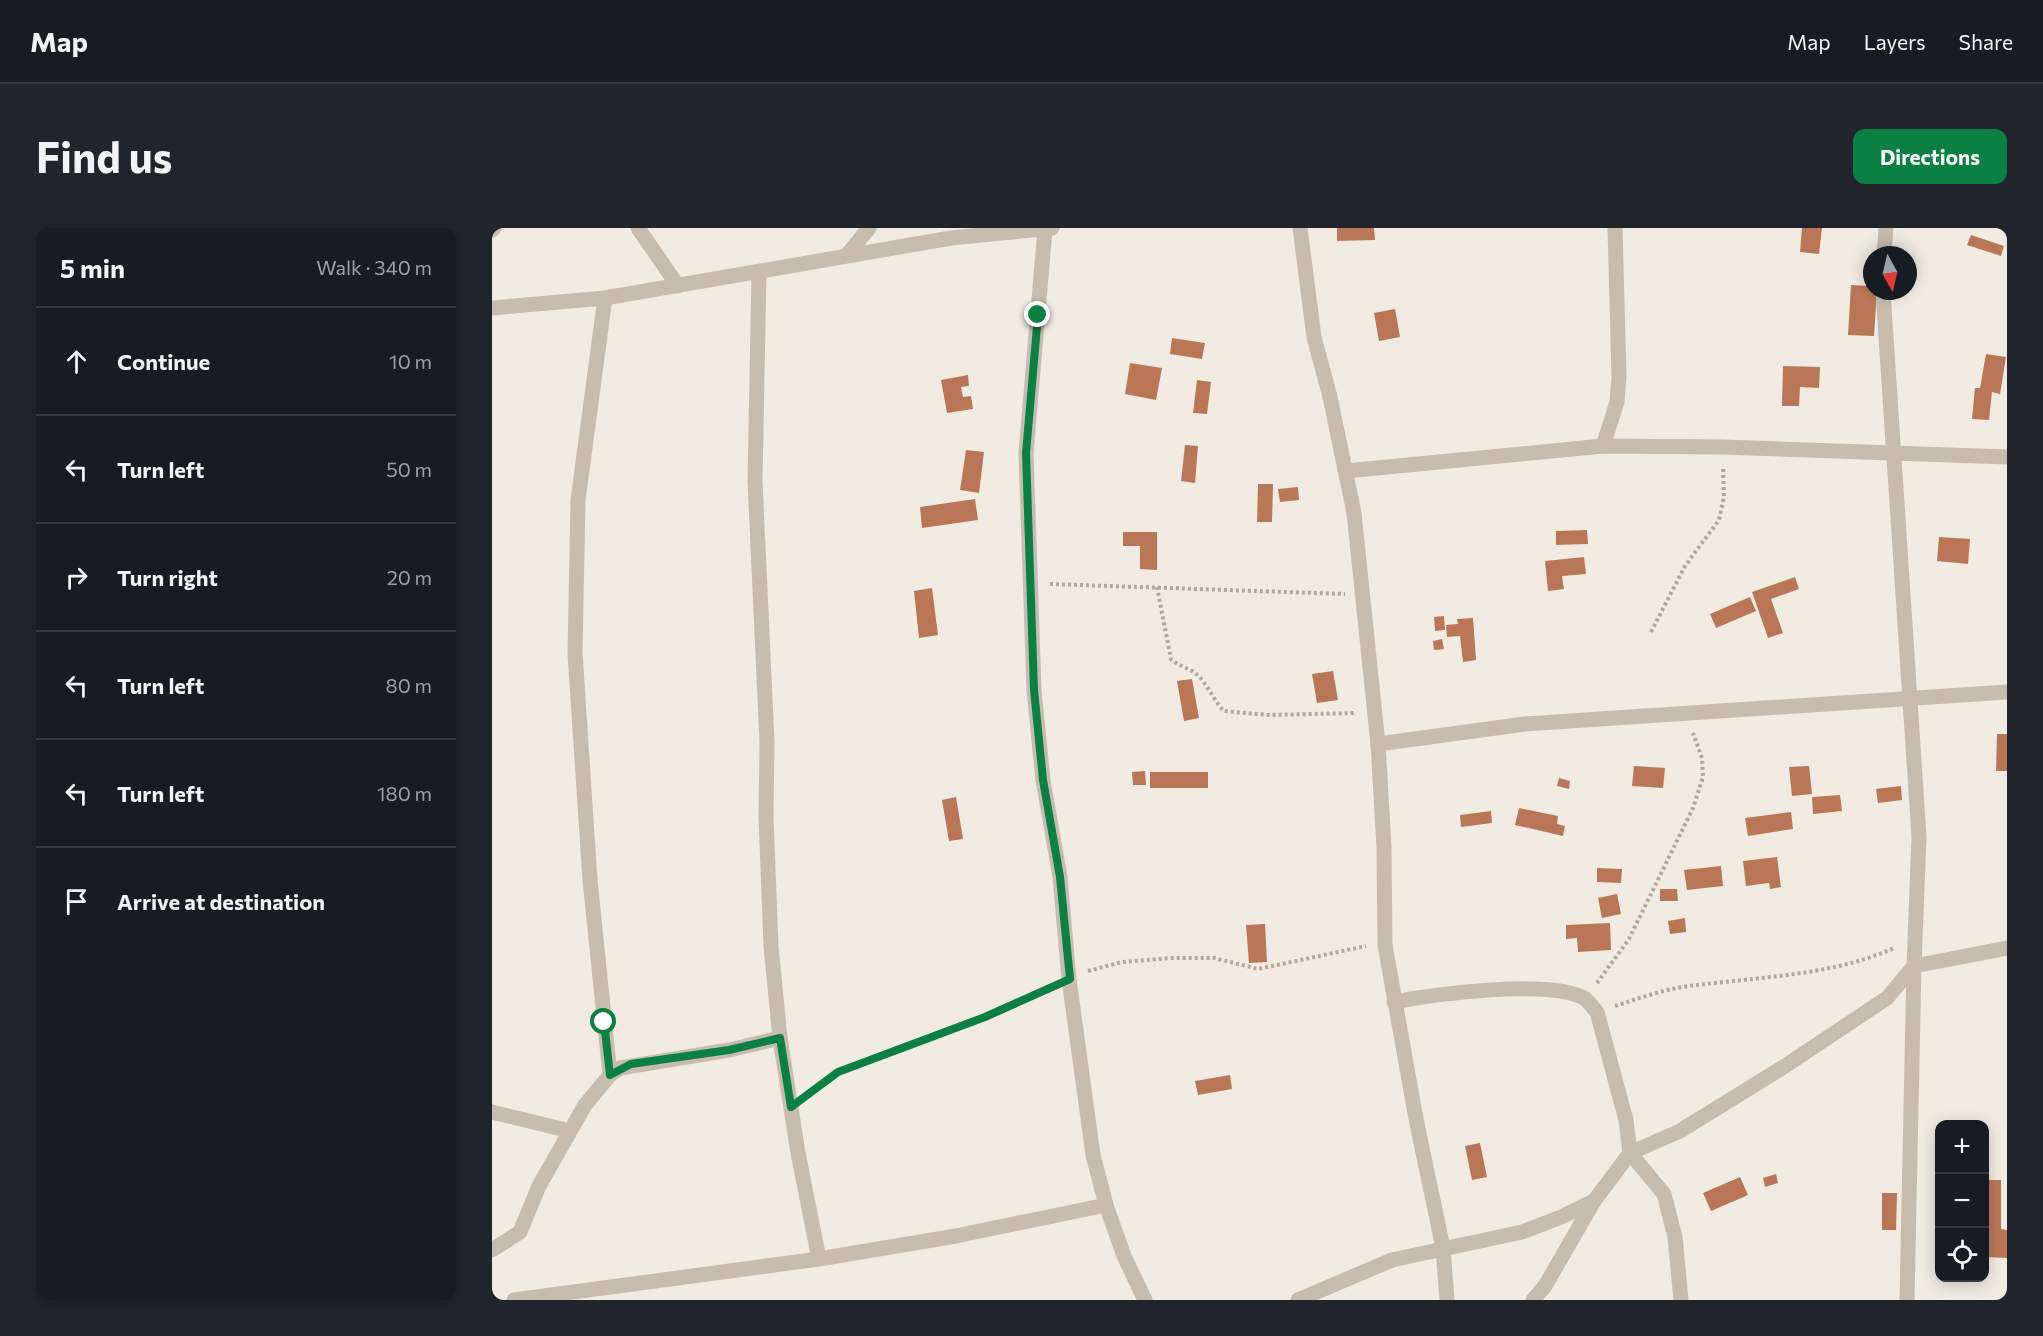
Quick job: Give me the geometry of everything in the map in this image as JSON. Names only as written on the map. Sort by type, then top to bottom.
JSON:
[{"type":"street","points":[[638,228],[678,286]]},
{"type":"street","points":[[847,255],[869,228]]},
{"type":"street","points":[[1300,228],[1314,337],[1354,513],[1378,744],[1384,847],[1385,945],[1394,1002],[1443,1248],[1447,1300]]},
{"type":"street","points":[[1603,446],[1617,402],[1616,228]]},
{"type":"street","points":[[1885,246],[1886,228]]},
{"type":"street","points":[[492,308],[605,298],[951,238],[1049,229],[1026,453],[1034,690],[1043,780],[1060,877],[1070,979],[1093,1155],[1106,1205],[1124,1256],[1145,1300]]},
{"type":"street","points":[[759,272],[755,481],[767,742],[766,817],[771,946],[780,1038],[819,1259]]},
{"type":"street","points":[[605,298],[578,500],[575,653],[589,869],[610,1075]]},
{"type":"street","points":[[1884,300],[1912,697],[1919,837],[1907,1300]]},
{"type":"street","points":[[1346,471],[1603,446],[1722,447],[1893,455],[2007,457]]},
{"type":"street","points":[[1378,744],[1525,724],[1688,715],[1912,697],[2007,692]]},
{"type":"street","points":[[1533,1300],[1545,1286],[1594,1201],[1630,1153],[1680,1131],[1785,1066],[1887,998],[1914,966],[2007,948]]},
{"type":"street","points":[[1394,1002],[1430,995],[1508,989],[1557,991],[1585,999],[1597,1012],[1626,1120],[1630,1153],[1664,1194],[1675,1237],[1681,1300]]},
{"type":"street","points":[[492,1250],[520,1232],[539,1185],[585,1106],[610,1075],[631,1064],[729,1050],[780,1038]]},
{"type":"street","points":[[492,1112],[570,1131]]},
{"type":"street","points":[[1298,1300],[1392,1260],[1522,1232],[1562,1217],[1594,1201]]},
{"type":"street","points":[[514,1300],[819,1259],[956,1236],[1106,1205]]},
{"type":"path","points":[[1651,632],[1685,566],[1719,520],[1724,497],[1722,447]]},
{"type":"path","points":[[1030,584],[1364,594]]},
{"type":"path","points":[[1157,587],[1171,658],[1175,664],[1196,674],[1209,695],[1224,711],[1268,715],[1374,713]]},
{"type":"path","points":[[1585,999],[1629,939],[1693,808],[1703,777],[1702,758],[1688,715]]},
{"type":"path","points":[[1597,1012],[1679,988],[1810,971],[1872,958],[1899,946],[1916,917]]},
{"type":"path","points":[[791,1107],[838,1072],[985,1017],[1093,969],[1122,962],[1214,958],[1258,969],[1385,945]]},
{"type":"building","points":[[1337,228],[1374,228],[1375,240],[1337,241]]},
{"type":"building","points":[[1802,228],[1822,228],[1819,254],[1800,252]]},
{"type":"building","points":[[1971,235],[2004,246],[2001,256],[1967,245]]},
{"type":"building","points":[[1851,285],[1863,286],[1863,300],[1876,300],[1874,336],[1848,335]]},
{"type":"building","points":[[1395,309],[1400,337],[1379,341],[1374,313]]},
{"type":"building","points":[[1172,338],[1205,343],[1202,359],[1170,354]]},
{"type":"building","points":[[1986,354],[2006,357],[2000,394],[1992,392],[1989,420],[1972,419],[1975,388],[1980,388]]},
{"type":"building","points":[[1130,363],[1162,368],[1156,400],[1125,394]]},
{"type":"building","points":[[1783,366],[1820,367],[1819,388],[1800,387],[1799,406],[1782,406]]},
{"type":"building","points":[[968,375],[969,386],[961,387],[963,397],[971,396],[973,409],[947,413],[941,380]]},
{"type":"building","points":[[1197,380],[1211,382],[1207,414],[1193,413]]},
{"type":"building","points":[[1185,445],[1198,446],[1195,483],[1181,481]]},
{"type":"building","points":[[966,450],[984,452],[979,493],[960,490]]},
{"type":"building","points":[[1258,484],[1273,484],[1272,522],[1257,522]]},
{"type":"building","points":[[1298,487],[1299,500],[1280,502],[1278,489]]},
{"type":"building","points":[[975,499],[978,520],[922,528],[920,507]]},
{"type":"building","points":[[1587,530],[1588,544],[1556,545],[1556,531]]},
{"type":"building","points":[[1123,532],[1157,532],[1157,570],[1140,569],[1140,546],[1123,546]]},
{"type":"building","points":[[1939,537],[1970,539],[1968,564],[1937,561]]},
{"type":"building","points":[[1584,557],[1586,574],[1562,576],[1564,589],[1548,591],[1545,561]]},
{"type":"building","points":[[1795,577],[1799,589],[1771,599],[1783,633],[1768,638],[1752,592]]},
{"type":"building","points":[[932,588],[938,635],[919,638],[914,591]]},
{"type":"building","points":[[1750,597],[1756,611],[1716,628],[1710,614]]},
{"type":"building","points":[[1444,616],[1445,630],[1435,631],[1434,617]]},
{"type":"building","points":[[1473,618],[1476,660],[1463,662],[1460,636],[1447,637],[1446,625],[1458,624],[1457,619]]},
{"type":"building","points":[[1442,639],[1444,649],[1434,650],[1433,641]]},
{"type":"building","points":[[1333,671],[1338,700],[1317,703],[1312,674]]},
{"type":"building","points":[[1192,679],[1199,718],[1184,721],[1177,681]]},
{"type":"building","points":[[1997,734],[2007,734],[2007,771],[1996,771]]},
{"type":"building","points":[[1634,766],[1665,768],[1663,788],[1632,786]]},
{"type":"building","points":[[1809,766],[1812,794],[1792,796],[1789,767]]},
{"type":"building","points":[[1145,771],[1146,785],[1133,785],[1132,772]]},
{"type":"building","points":[[1150,772],[1208,772],[1208,788],[1150,788]]},
{"type":"building","points":[[1559,778],[1570,781],[1569,789],[1557,786]]},
{"type":"building","points":[[1901,786],[1902,800],[1878,803],[1876,789]]},
{"type":"building","points":[[1840,795],[1842,811],[1813,814],[1812,797]]},
{"type":"building","points":[[956,797],[963,839],[949,841],[942,800]]},
{"type":"building","points":[[1519,808],[1558,816],[1557,824],[1565,826],[1563,836],[1515,825]]},
{"type":"building","points":[[1491,811],[1492,823],[1461,827],[1460,815]]},
{"type":"building","points":[[1791,812],[1793,829],[1748,836],[1745,818]]},
{"type":"building","points":[[1777,857],[1781,887],[1770,889],[1769,883],[1746,886],[1743,861]]},
{"type":"building","points":[[1721,866],[1723,886],[1687,890],[1684,870]]},
{"type":"building","points":[[1597,868],[1622,869],[1621,883],[1597,882]]},
{"type":"building","points":[[1660,889],[1677,889],[1678,901],[1660,901]]},
{"type":"building","points":[[1617,894],[1621,914],[1602,918],[1598,898]]},
{"type":"building","points":[[1685,918],[1686,932],[1670,934],[1668,921]]},
{"type":"building","points":[[1610,923],[1611,950],[1578,952],[1577,938],[1566,939],[1566,925]]},
{"type":"building","points":[[1265,924],[1267,962],[1249,963],[1246,925]]},
{"type":"building","points":[[1230,1075],[1232,1089],[1198,1095],[1195,1081]]},
{"type":"building","points":[[1480,1143],[1487,1177],[1472,1180],[1465,1146]]},
{"type":"building","points":[[1776,1174],[1778,1183],[1765,1187],[1763,1178]]},
{"type":"building","points":[[1740,1177],[1748,1195],[1711,1211],[1703,1193]]},
{"type":"building","points":[[1989,1180],[2001,1180],[2001,1229],[2007,1230],[2007,1258],[1989,1257]]},
{"type":"building","points":[[1882,1193],[1897,1193],[1896,1230],[1882,1230]]},
{"type":"route","points":[[604,1022],[606,1056],[610,1075],[631,1064],[729,1050],[780,1038],[791,1107],[838,1072],[985,1017],[1070,979],[1060,877],[1043,780],[1034,690],[1026,453],[1038,315]]}]
